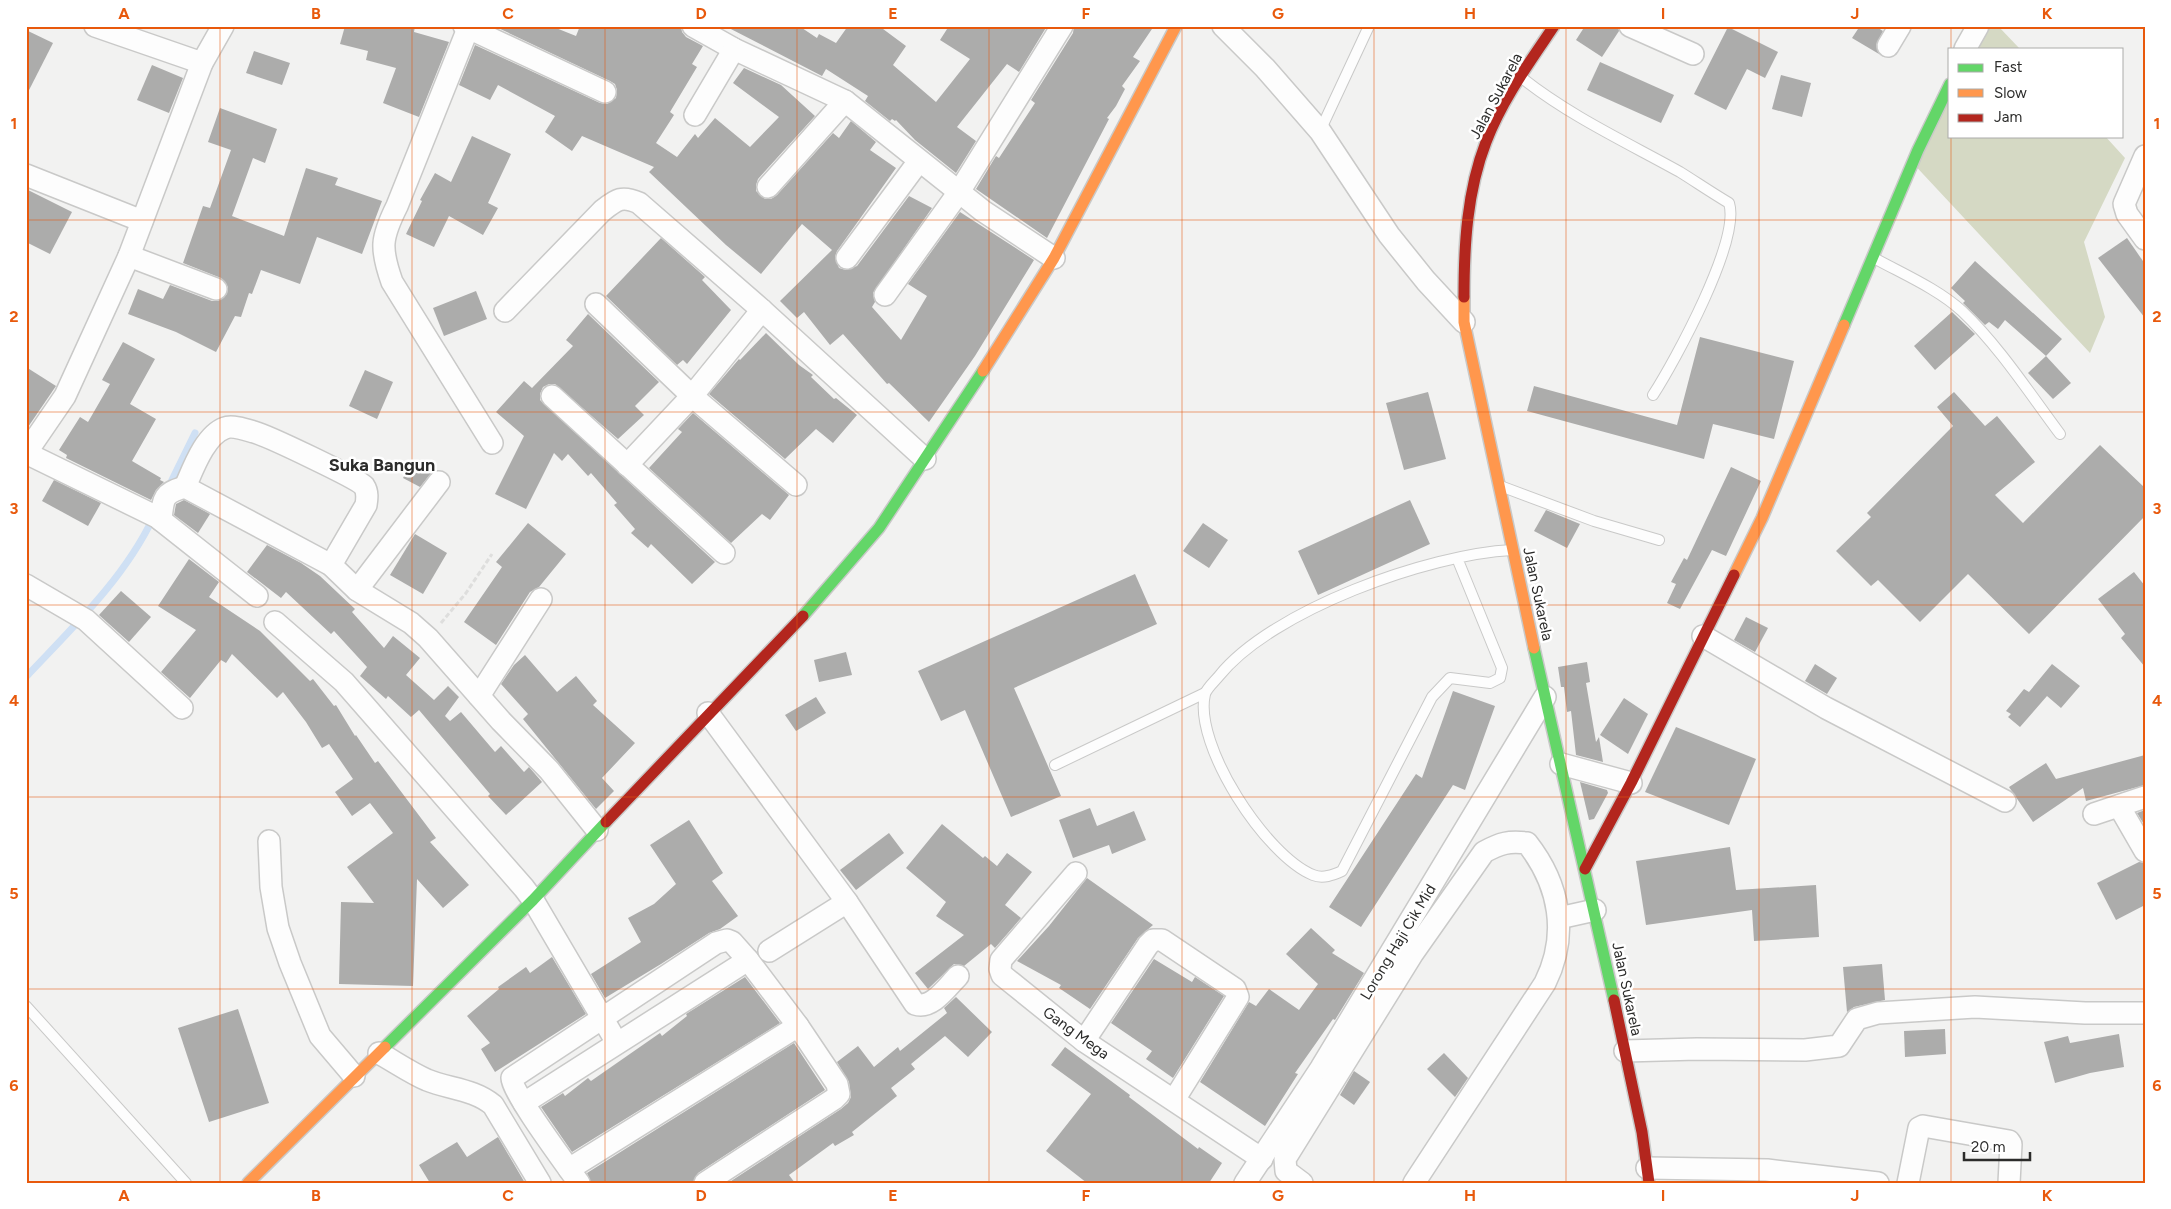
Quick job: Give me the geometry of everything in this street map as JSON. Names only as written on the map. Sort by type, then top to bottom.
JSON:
[{"type":"street","points":[[95,26],[202,63]]},
{"type":"street","points":[[223,26],[202,63],[129,256],[65,396],[26,453],[155,516],[257,596]]},
{"type":"street","points":[[693,26],[734,49],[845,101],[983,211],[1054,258]]},
{"type":"street","points":[[885,295],[959,192],[1062,26]]},
{"type":"street","points":[[249,1182],[533,900],[597,830],[787,632],[853,561],[880,528],[988,364],[1054,258],[1176,26]]},
{"type":"street","points":[[1223,26],[1265,68],[1320,131],[1389,234],[1426,281],[1464,322]]},
{"type":"street","name":"Jalan Sukarela","points":[[1554,26],[1520,77],[1492,131],[1481,158],[1472,190],[1463,283],[1464,322],[1545,697],[1595,910],[1642,1132],[1648,1175]]},
{"type":"street","points":[[1630,26],[1693,54]]},
{"type":"street","points":[[1888,46],[1900,26]]},
{"type":"street","points":[[1966,48],[1978,26]]},
{"type":"street","points":[[492,443],[392,282],[384,261],[385,230],[398,206],[467,27],[605,92]]},
{"type":"street","points":[[695,115],[734,49]]},
{"type":"street","points":[[1585,869],[1631,784],[1762,518],[1874,258],[1918,150],[1948,88]]},
{"type":"street","points":[[768,187],[845,101]]},
{"type":"street","points":[[2145,156],[2124,204],[2127,214],[2145,238]]},
{"type":"street","points":[[847,258],[919,161]]},
{"type":"street","points":[[26,175],[142,221]]},
{"type":"street","points":[[505,310],[602,211],[615,201],[627,198],[639,203],[762,310],[925,459]]},
{"type":"street","points":[[129,256],[216,289]]},
{"type":"street","points":[[596,304],[692,396],[796,485]]},
{"type":"street","points":[[627,465],[692,396],[762,310]]},
{"type":"street","points":[[552,396],[724,554]]},
{"type":"street","points":[[186,487],[198,457],[209,441],[215,433],[228,427],[255,432],[348,476],[363,486],[367,497],[366,505],[331,565]]},
{"type":"street","points":[[357,590],[439,482]]},
{"type":"street","points":[[155,516],[166,495],[171,491],[186,487],[331,565],[357,590],[411,623],[428,638],[479,696],[549,770],[597,830]]},
{"type":"street","points":[[26,585],[79,615],[182,708]]},
{"type":"street","points":[[479,696],[541,599]]},
{"type":"street","points":[[275,622],[344,682],[533,900],[617,1043]]},
{"type":"street","points":[[1703,636],[1826,708],[2004,800]]},
{"type":"street","name":"Lorong Haji Cik Mid","points":[[1245,1183],[1321,1068],[1545,697]]},
{"type":"street","points":[[708,713],[847,902],[915,1004],[925,1005],[931,1003],[958,976]]},
{"type":"street","points":[[1561,764],[1631,784]]},
{"type":"street","points":[[2094,814],[2145,797]]},
{"type":"street","points":[[2119,806],[2145,851]]},
{"type":"street","points":[[269,841],[272,895],[278,928],[290,963],[320,1036],[354,1076]]},
{"type":"street","points":[[1302,1183],[1286,1172],[1285,1159],[1408,961],[1484,852],[1510,841],[1527,843],[1545,869],[1557,904],[1559,918],[1557,952],[1545,983],[1414,1183]]},
{"type":"street","name":"Gang Mega","points":[[1076,873],[1006,954],[1000,965],[1002,975],[1084,1041],[1262,1158]]},
{"type":"street","points":[[769,951],[847,902]]},
{"type":"street","points":[[1559,918],[1595,910]]},
{"type":"street","points":[[1084,1041],[1148,945],[1153,940],[1162,940],[1235,989],[1238,997],[1174,1100]]},
{"type":"street","points":[[705,1183],[839,1094],[837,1084],[798,1026],[732,942],[721,941],[512,1078],[512,1084],[524,1103],[574,1176],[798,1026]]},
{"type":"street","points":[[524,1103],[748,960]]},
{"type":"street","points":[[1625,1051],[1697,1048],[1804,1050],[1839,1046],[1858,1019],[1888,1013],[1974,1007],[2085,1013],[2145,1013]]},
{"type":"street","points":[[379,1053],[428,1080],[478,1095],[487,1100],[493,1105],[540,1183]]},
{"type":"street","points":[[1908,1183],[1919,1128],[1923,1126],[2010,1141],[2008,1183]]},
{"type":"street","points":[[1648,1175],[1768,1170],[1878,1183]]},
{"type":"lane","points":[[1320,131],[1368,26]]},
{"type":"lane","points":[[1520,77],[1544,95],[1628,145],[1680,172],[1729,203],[1731,214],[1717,269],[1697,316],[1669,370],[1653,395]]},
{"type":"lane","points":[[1874,258],[1962,310],[1985,335],[2060,434]]},
{"type":"lane","points":[[1500,485],[1594,521],[1659,540]]},
{"type":"lane","points":[[1055,765],[1205,693],[1232,659],[1286,622],[1340,595],[1396,575],[1458,558],[1514,550]]},
{"type":"lane","points":[[1205,693],[1205,726],[1217,761],[1260,830],[1293,861],[1312,874],[1323,877],[1342,871],[1432,697],[1440,687],[1450,678],[1490,683],[1500,678],[1502,668],[1458,558]]},
{"type":"lane","points":[[28,1012],[79,1063],[186,1183]]},
{"type":"path","points":[[428,638],[466,593],[492,554]]},
{"type":"green space","points":[[1986,26],[1998,26],[2019,48],[1974,48]]},
{"type":"green space","points":[[1948,93],[1948,138],[2107,138],[2125,158],[2084,242],[2105,317],[2090,353],[1909,159]]},
{"type":"building","points":[[345,26],[415,26],[414,32],[449,42],[419,117],[383,103],[396,68],[366,60],[368,51],[340,44]]},
{"type":"building","points":[[494,26],[551,26],[576,36],[580,26],[681,26],[682,32],[686,37],[703,46],[692,64],[697,67],[670,112],[674,115],[656,143],[677,157],[695,134],[698,138],[715,118],[750,147],[779,117],[733,83],[744,68],[781,85],[815,116],[758,179],[756,191],[765,199],[771,199],[777,195],[833,133],[839,138],[851,121],[876,142],[870,150],[896,168],[837,251],[835,257],[839,268],[846,270],[857,266],[909,196],[932,208],[873,293],[875,302],[872,307],[901,340],[927,296],[908,284],[960,212],[1034,260],[975,356],[929,422],[889,383],[887,384],[843,334],[830,345],[804,312],[797,318],[780,301],[832,250],[802,224],[761,274],[726,245],[649,172],[654,167],[582,136],[572,151],[545,132],[555,116],[498,85],[490,100],[459,85],[475,45],[600,103],[607,104],[616,98],[617,90],[615,84],[610,81]]},
{"type":"building","points":[[725,26],[799,26],[817,38],[819,34],[836,43],[848,26],[879,26],[906,46],[893,65],[936,102],[970,59],[940,40],[949,26],[1047,26],[1019,72],[1007,64],[957,127],[976,141],[956,173],[915,140],[896,120],[892,119],[890,121],[865,101],[868,96],[826,69],[822,76]]},
{"type":"building","points":[[1074,26],[1154,26],[1133,57],[1140,61],[1122,86],[1125,89],[1107,118],[1109,119],[1047,238],[976,189],[996,156],[999,158],[1035,103],[1031,100],[1073,33]]},
{"type":"building","points":[[1585,26],[1618,26],[1619,31],[1602,57],[1576,40]]},
{"type":"building","points":[[1860,26],[1875,26],[1883,31],[1876,45],[1879,54],[1852,38]]},
{"type":"building","points":[[1728,27],[1778,52],[1765,78],[1747,69],[1726,110],[1694,94]]},
{"type":"building","points":[[26,30],[53,43],[26,96]]},
{"type":"building","points":[[254,51],[290,63],[282,85],[246,73]]},
{"type":"building","points":[[1600,62],[1674,95],[1661,123],[1587,90]]},
{"type":"building","points":[[152,65],[183,78],[169,113],[137,100]]},
{"type":"building","points":[[1781,75],[1811,83],[1802,117],[1772,109]]},
{"type":"building","points":[[220,108],[277,129],[265,163],[253,158],[232,216],[284,236],[306,168],[338,178],[335,185],[382,201],[362,254],[317,237],[300,284],[261,270],[252,294],[249,293],[241,317],[235,316],[216,352],[176,332],[128,314],[138,289],[163,299],[170,285],[212,301],[218,301],[227,294],[228,287],[221,278],[183,263],[203,206],[210,208],[231,150],[208,142]]},
{"type":"building","points":[[472,136],[511,154],[488,203],[498,208],[483,235],[449,216],[434,247],[406,234],[422,201],[420,200],[435,173],[451,182]]},
{"type":"building","points":[[26,189],[72,212],[50,254],[26,242]]},
{"type":"building","points":[[661,238],[705,277],[702,280],[731,310],[687,364],[683,360],[677,365],[606,296]]},
{"type":"building","points":[[2127,238],[2145,264],[2145,318],[2098,258]]},
{"type":"building","points":[[1975,261],[2062,339],[2046,356],[2005,320],[1998,329],[1989,322],[1985,325],[1963,303],[1965,301],[1951,288]]},
{"type":"building","points":[[476,291],[487,319],[444,336],[433,308]]},
{"type":"building","points":[[1952,312],[1975,334],[1935,370],[1914,346]]},
{"type":"building","points":[[588,314],[659,382],[635,406],[644,415],[618,439],[555,384],[543,387],[540,400],[715,562],[692,584],[651,544],[648,548],[631,533],[635,529],[614,505],[617,503],[591,473],[588,476],[568,454],[562,461],[554,453],[526,509],[495,494],[524,436],[496,412],[524,381],[532,388],[573,346],[566,340]]},
{"type":"building","points":[[766,333],[799,365],[813,375],[811,377],[834,399],[836,398],[857,415],[833,443],[816,429],[785,459],[709,394],[739,359]]},
{"type":"building","points":[[1700,337],[1794,361],[1774,439],[1713,424],[1704,459],[1527,411],[1534,386],[1677,425]]},
{"type":"building","points":[[123,342],[155,359],[130,404],[156,419],[132,461],[161,478],[160,480],[164,482],[156,490],[151,500],[66,458],[67,455],[59,450],[80,417],[88,422],[110,384],[102,380]]},
{"type":"building","points":[[2046,356],[2071,383],[2053,399],[2028,373]]},
{"type":"building","points":[[26,367],[56,386],[26,430]]},
{"type":"building","points":[[365,370],[393,382],[377,419],[349,406]]},
{"type":"building","points":[[1428,392],[1446,459],[1404,470],[1386,403]]},
{"type":"building","points":[[1954,392],[1985,426],[1997,416],[2035,462],[1995,495],[2023,523],[2100,445],[2145,488],[2145,516],[2029,634],[1968,574],[1920,622],[1878,580],[1871,586],[1836,551],[1871,517],[1867,513],[1953,426],[1937,407]]},
{"type":"building","points":[[693,413],[789,495],[770,520],[762,514],[731,543],[649,468],[682,432],[678,429]]},
{"type":"building","points":[[412,462],[432,472],[420,487],[403,478]]},
{"type":"building","points":[[1731,467],[1761,481],[1726,556],[1712,550],[1680,609],[1667,603],[1676,584],[1671,582],[1684,558],[1687,560]]},
{"type":"building","points":[[54,480],[101,503],[88,526],[42,501]]},
{"type":"building","points":[[184,500],[210,514],[198,533],[174,515],[176,504]]},
{"type":"building","points":[[1410,500],[1430,544],[1318,595],[1298,551]]},
{"type":"building","points":[[1546,510],[1580,524],[1567,548],[1534,531]]},
{"type":"building","points":[[528,523],[566,554],[539,587],[530,592],[496,645],[464,622],[502,567],[496,562]]},
{"type":"building","points":[[1203,523],[1228,540],[1209,568],[1183,551]]},
{"type":"building","points":[[415,534],[447,553],[423,594],[390,575]]},
{"type":"building","points":[[267,545],[301,563],[320,576],[355,609],[352,612],[384,648],[393,636],[420,658],[406,675],[434,700],[448,686],[459,697],[445,716],[450,721],[461,712],[495,752],[501,746],[524,772],[529,767],[542,782],[506,815],[488,796],[490,794],[419,710],[411,717],[388,696],[386,699],[360,676],[367,667],[334,631],[331,634],[286,592],[281,598],[247,572]]},
{"type":"building","points":[[189,559],[219,582],[209,597],[260,631],[310,681],[313,679],[334,706],[336,705],[355,736],[375,763],[378,761],[436,838],[430,842],[469,885],[443,908],[417,879],[413,986],[339,984],[341,902],[374,903],[347,867],[393,833],[370,803],[352,816],[335,792],[353,779],[329,744],[322,748],[306,722],[283,692],[277,698],[232,654],[226,663],[221,660],[190,698],[161,672],[196,630],[158,606]]},
{"type":"building","points":[[2134,572],[2145,586],[2145,667],[2121,638],[2125,634],[2098,599]]},
{"type":"building","points":[[1135,574],[1157,624],[1014,688],[1061,796],[1011,817],[965,710],[941,721],[918,671]]},
{"type":"building","points":[[121,591],[151,617],[129,642],[99,615]]},
{"type":"building","points":[[1746,617],[1768,628],[1755,652],[1734,640]]},
{"type":"building","points":[[846,652],[852,675],[819,682],[814,660]]},
{"type":"building","points":[[525,655],[557,692],[576,676],[597,701],[593,705],[635,743],[602,778],[614,791],[596,809],[523,719],[528,714],[501,684],[514,665]]},
{"type":"building","points":[[1587,662],[1590,682],[1586,683],[1596,742],[1599,737],[1603,762],[1576,755],[1571,711],[1567,712],[1564,687],[1561,687],[1558,667]]},
{"type":"building","points":[[1815,664],[1837,678],[1827,694],[1805,681]]},
{"type":"building","points":[[2052,664],[2080,686],[2061,708],[2047,696],[2020,727],[2008,717],[2011,714],[2006,711],[2024,689],[2029,692]]},
{"type":"building","points":[[1453,691],[1495,706],[1465,790],[1453,785],[1361,927],[1329,907],[1416,774],[1422,778]]},
{"type":"building","points":[[816,697],[826,713],[796,731],[785,715]]},
{"type":"building","points":[[1624,698],[1648,714],[1628,754],[1600,735]]},
{"type":"building","points":[[1676,727],[1756,759],[1729,825],[1645,792]]},
{"type":"building","points":[[2145,755],[2145,785],[2086,801],[2083,788],[2033,822],[2009,787],[2046,763],[2056,779]]},
{"type":"building","points":[[1580,782],[1607,790],[1608,793],[1594,819],[1589,820]]},
{"type":"building","points":[[1090,808],[1097,826],[1134,811],[1146,840],[1112,854],[1109,845],[1073,858],[1059,820]]},
{"type":"building","points":[[2145,810],[2145,826],[2137,813]]},
{"type":"building","points":[[689,820],[723,873],[712,881],[738,916],[720,929],[709,933],[605,998],[591,974],[641,942],[628,918],[654,904],[676,884],[650,845]]},
{"type":"building","points":[[942,824],[983,858],[985,856],[997,866],[1007,853],[1032,872],[1005,905],[1021,918],[995,948],[991,944],[964,966],[954,964],[928,989],[915,973],[964,935],[936,916],[946,902],[906,868]]},
{"type":"building","points":[[889,833],[904,853],[856,890],[840,870]]},
{"type":"building","points":[[1730,847],[1736,890],[1816,885],[1819,937],[1754,941],[1752,910],[1646,925],[1636,861]]},
{"type":"building","points":[[2139,862],[2145,863],[2145,905],[2116,920],[2097,883]]},
{"type":"building","points":[[1087,878],[1153,925],[1138,938],[1090,1009],[1059,988],[1061,985],[1017,961],[1049,926]]},
{"type":"building","points":[[1311,928],[1335,950],[1332,953],[1364,973],[1335,1020],[1333,1019],[1295,1073],[1298,1074],[1265,1126],[1200,1082],[1249,1002],[1256,1006],[1269,989],[1299,1010],[1318,984],[1286,954]]},
{"type":"building","points":[[552,957],[586,1014],[495,1072],[481,1049],[490,1043],[467,1016],[499,989],[498,987],[526,967],[530,973]]},
{"type":"building","points":[[1154,959],[1192,982],[1195,977],[1224,996],[1173,1078],[1146,1059],[1152,1051],[1111,1023]]},
{"type":"building","points":[[1882,964],[1885,1000],[1854,1007],[1847,1012],[1843,967]]},
{"type":"building","points":[[745,977],[780,1023],[572,1152],[541,1107],[563,1093],[565,1096],[588,1078],[591,1081],[660,1033],[662,1036],[687,1016],[686,1014]]},
{"type":"building","points":[[956,997],[992,1032],[968,1057],[945,1036],[911,1064],[915,1069],[891,1088],[897,1096],[852,1132],[854,1135],[835,1146],[833,1143],[789,1175],[795,1183],[728,1183],[848,1103],[851,1097],[849,1082],[837,1062],[858,1046],[874,1067],[898,1047],[900,1051],[947,1013],[944,1008]]},
{"type":"building","points":[[238,1009],[269,1103],[209,1122],[178,1028]]},
{"type":"building","points":[[1945,1029],[1946,1054],[1905,1057],[1904,1031]]},
{"type":"building","points":[[2119,1034],[2124,1067],[2090,1073],[2055,1083],[2044,1042],[2068,1036],[2070,1043]]},
{"type":"building","points":[[794,1043],[825,1090],[698,1173],[693,1183],[591,1183],[587,1173]]},
{"type":"building","points":[[1065,1047],[1198,1149],[1199,1147],[1222,1163],[1209,1183],[1087,1183],[1046,1151],[1091,1094],[1051,1065]]},
{"type":"building","points":[[1444,1053],[1468,1078],[1455,1097],[1427,1069]]},
{"type":"building","points":[[1354,1071],[1370,1082],[1354,1105],[1340,1095]]},
{"type":"building","points":[[498,1137],[525,1183],[430,1183],[419,1165],[457,1142],[467,1157]]},
{"type":"waterway","points":[[168,488],[195,433]]},
{"type":"waterway","points":[[26,677],[79,621],[112,582],[127,562],[153,518]]},
{"type":"traffic: fast","points":[[1844,325],[1918,150],[1948,88]]},
{"type":"traffic: fast","points":[[803,616],[879,528],[983,371]]},
{"type":"traffic: fast","points":[[1534,648],[1614,1000]]},
{"type":"traffic: fast","points":[[385,1047],[533,900],[606,822]]},
{"type":"traffic: slow","points":[[983,371],[1054,258],[1176,26]]},
{"type":"traffic: slow","points":[[1464,297],[1464,322],[1534,648]]},
{"type":"traffic: slow","points":[[1734,575],[1762,518],[1844,325]]},
{"type":"traffic: slow","points":[[248,1183],[385,1047]]},
{"type":"traffic: jam","points":[[1464,297],[1468,218],[1475,180],[1486,142],[1492,126],[1508,97],[1554,26]]},
{"type":"traffic: jam","points":[[1585,869],[1631,783],[1734,575]]},
{"type":"traffic: jam","points":[[606,822],[803,616]]},
{"type":"traffic: jam","points":[[1614,1000],[1642,1132],[1649,1183]]},
{"type":"district","name":"Suka Bangun","points":[[382,465]]}]
